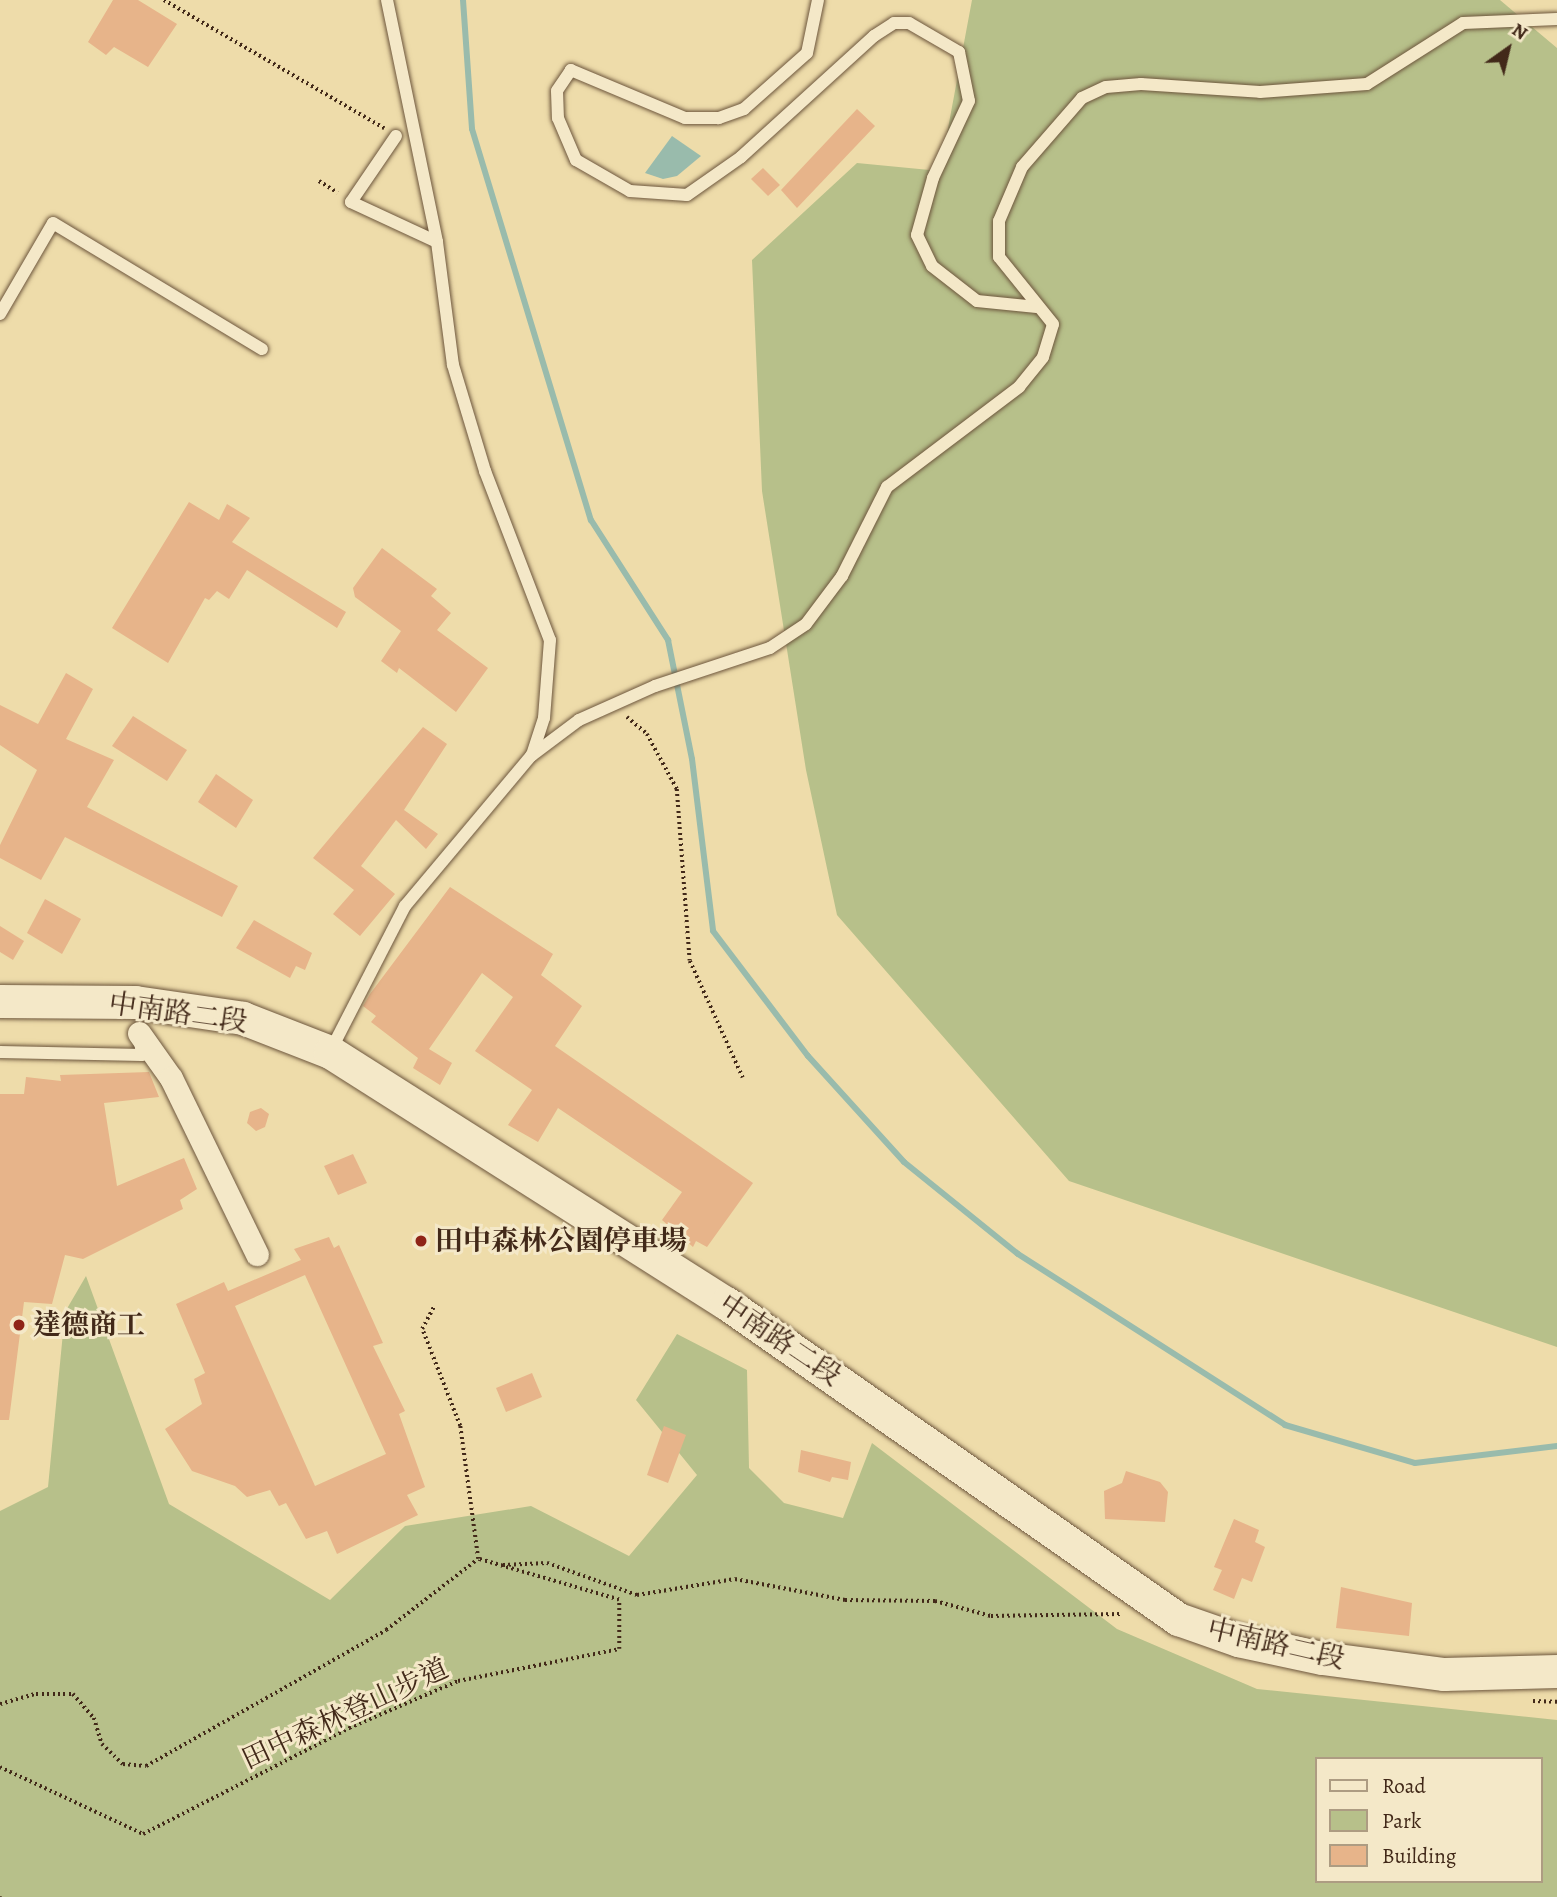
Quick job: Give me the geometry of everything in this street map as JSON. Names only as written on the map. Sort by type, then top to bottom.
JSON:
[{"type":"main road","name":"中南路二段","points":[[0,1001],[137,1017],[243,1018],[330,1052],[726,1303],[1178,1619],[1238,1640],[1322,1658],[1444,1674],[1557,1671]]},
{"type":"street","points":[[137,1017],[257,1254]]},
{"type":"lane","points":[[387,0],[437,242],[453,365],[485,471],[551,640],[544,718],[531,756]]},
{"type":"lane","points":[[818,0],[807,53],[744,109],[719,118],[685,118],[571,70],[558,91],[558,118],[576,160],[630,191],[687,195],[741,157],[874,36],[894,23],[909,23],[958,52],[969,100],[933,178],[917,235],[932,266],[977,302],[1037,307]]},
{"type":"lane","points":[[330,1052],[405,906],[531,756],[579,720],[655,686],[770,648],[806,624],[842,576],[887,487],[1019,387],[1043,357],[1053,324],[999,257],[999,221],[1022,167],[1082,98],[1106,87],[1142,84],[1260,92],[1367,84],[1463,23],[1557,19]]},
{"type":"lane","points":[[396,136],[351,202],[437,242]]},
{"type":"lane","points":[[0,314],[53,223],[262,349]]},
{"type":"lane","points":[[0,1052],[142,1055],[137,1017]]},
{"type":"path","points":[[164,0],[396,136]]},
{"type":"path","points":[[319,181],[351,202]]},
{"type":"path","points":[[612,705],[648,734],[677,789],[690,961],[743,1078]]},
{"type":"path","points":[[435,1305],[422,1329],[460,1426],[478,1559]]},
{"type":"path","name":"田中森林登山步道","points":[[0,1704],[36,1694],[73,1694],[94,1718],[102,1744],[123,1764],[146,1766],[386,1630],[478,1559],[619,1600],[619,1649],[458,1681],[349,1728],[143,1834],[0,1767]]},
{"type":"path","points":[[498,1565],[547,1563],[637,1595],[735,1579],[845,1600],[935,1601],[991,1616],[1130,1614]]},
{"type":"green space","points":[[972,0],[1500,0],[1557,48],[1557,1347],[1069,1181],[837,915],[806,770],[762,491],[752,260],[857,163],[940,171]]},
{"type":"green space","points":[[86,1276],[169,1504],[330,1600],[405,1526],[531,1506],[629,1556],[697,1475],[636,1400],[677,1334],[747,1370],[749,1468],[784,1503],[843,1518],[872,1443],[1117,1629],[1257,1689],[1557,1720],[1557,1897],[0,1897],[0,1511],[48,1487],[65,1312]]},
{"type":"shaded area","points":[[672,136],[701,156],[677,176],[663,179],[645,173]]},
{"type":"building","points":[[113,0],[138,0],[177,24],[148,67],[114,47],[106,55],[88,42]]},
{"type":"building","points":[[857,109],[875,126],[797,208],[781,190]]},
{"type":"building","points":[[763,168],[780,185],[768,196],[751,179]]},
{"type":"building","points":[[189,502],[219,520],[227,504],[250,518],[232,542],[346,612],[337,628],[247,570],[229,599],[217,591],[209,600],[205,598],[168,663],[112,628]]},
{"type":"building","points":[[382,548],[437,589],[431,596],[451,613],[437,630],[488,668],[456,712],[399,668],[397,673],[381,661],[401,631],[355,597],[353,588]]},
{"type":"building","points":[[66,673],[93,689],[66,739],[114,760],[87,807],[238,886],[222,917],[65,837],[41,880],[0,858],[0,845],[37,770],[0,745],[0,705],[38,724]]},
{"type":"building","points":[[133,716],[187,750],[167,781],[112,746]]},
{"type":"building","points":[[423,727],[447,744],[404,810],[438,834],[426,849],[396,820],[361,866],[395,894],[360,936],[333,914],[354,890],[313,858]]},
{"type":"building","points":[[216,774],[253,800],[236,828],[198,802]]},
{"type":"building","points":[[450,887],[553,954],[541,975],[582,1006],[555,1046],[753,1183],[707,1247],[696,1241],[693,1247],[662,1220],[682,1192],[558,1108],[538,1142],[508,1125],[532,1090],[475,1051],[513,997],[482,973],[429,1049],[452,1063],[440,1085],[413,1068],[418,1058],[371,1022],[376,1016],[363,1006],[370,994]]},
{"type":"building","points":[[45,899],[81,919],[62,954],[27,933]]},
{"type":"building","points":[[254,920],[312,953],[305,970],[296,966],[290,978],[236,948]]},
{"type":"building","points":[[0,926],[24,941],[13,960],[0,952]]},
{"type":"building","points":[[149,1072],[159,1097],[104,1103],[117,1186],[184,1158],[197,1189],[180,1200],[183,1209],[83,1259],[65,1255],[52,1304],[24,1302],[9,1420],[0,1420],[0,1094],[24,1094],[26,1077],[61,1081],[60,1075]]},
{"type":"building","points":[[261,1108],[269,1114],[265,1127],[256,1131],[247,1123],[250,1112]]},
{"type":"building","points":[[353,1154],[367,1183],[338,1195],[324,1166]]},
{"type":"building","points":[[329,1237],[334,1248],[339,1245],[383,1343],[373,1346],[405,1411],[399,1414],[425,1487],[407,1495],[418,1515],[337,1554],[327,1531],[306,1539],[286,1503],[279,1506],[270,1490],[247,1497],[235,1486],[192,1471],[165,1429],[202,1404],[194,1379],[205,1373],[176,1304],[224,1282],[228,1291],[301,1260],[294,1249]],"holes":[[[305,1275],[386,1454],[315,1486],[235,1306]]]},
{"type":"building","points":[[532,1373],[542,1397],[506,1412],[496,1388]]},
{"type":"building","points":[[664,1426],[686,1435],[668,1483],[647,1475]]},
{"type":"building","points":[[801,1450],[851,1462],[848,1480],[832,1477],[830,1482],[798,1472]]},
{"type":"building","points":[[1126,1471],[1160,1482],[1168,1492],[1165,1522],[1105,1519],[1104,1491],[1122,1483]]},
{"type":"building","points":[[1234,1519],[1259,1530],[1255,1542],[1265,1547],[1252,1582],[1242,1578],[1234,1599],[1213,1590],[1222,1570],[1214,1567]]},
{"type":"building","points":[[1341,1587],[1412,1603],[1409,1636],[1336,1628]]},
{"type":"waterway","points":[[463,0],[472,129],[591,520],[668,640],[692,759],[713,931],[808,1056],[904,1162],[1018,1254],[1285,1425],[1415,1463],[1557,1446]]},
{"type":"place","name":"田中森林公園停車場","points":[[421,1241]]},
{"type":"place","name":"達德商工","points":[[19,1325]]}]
